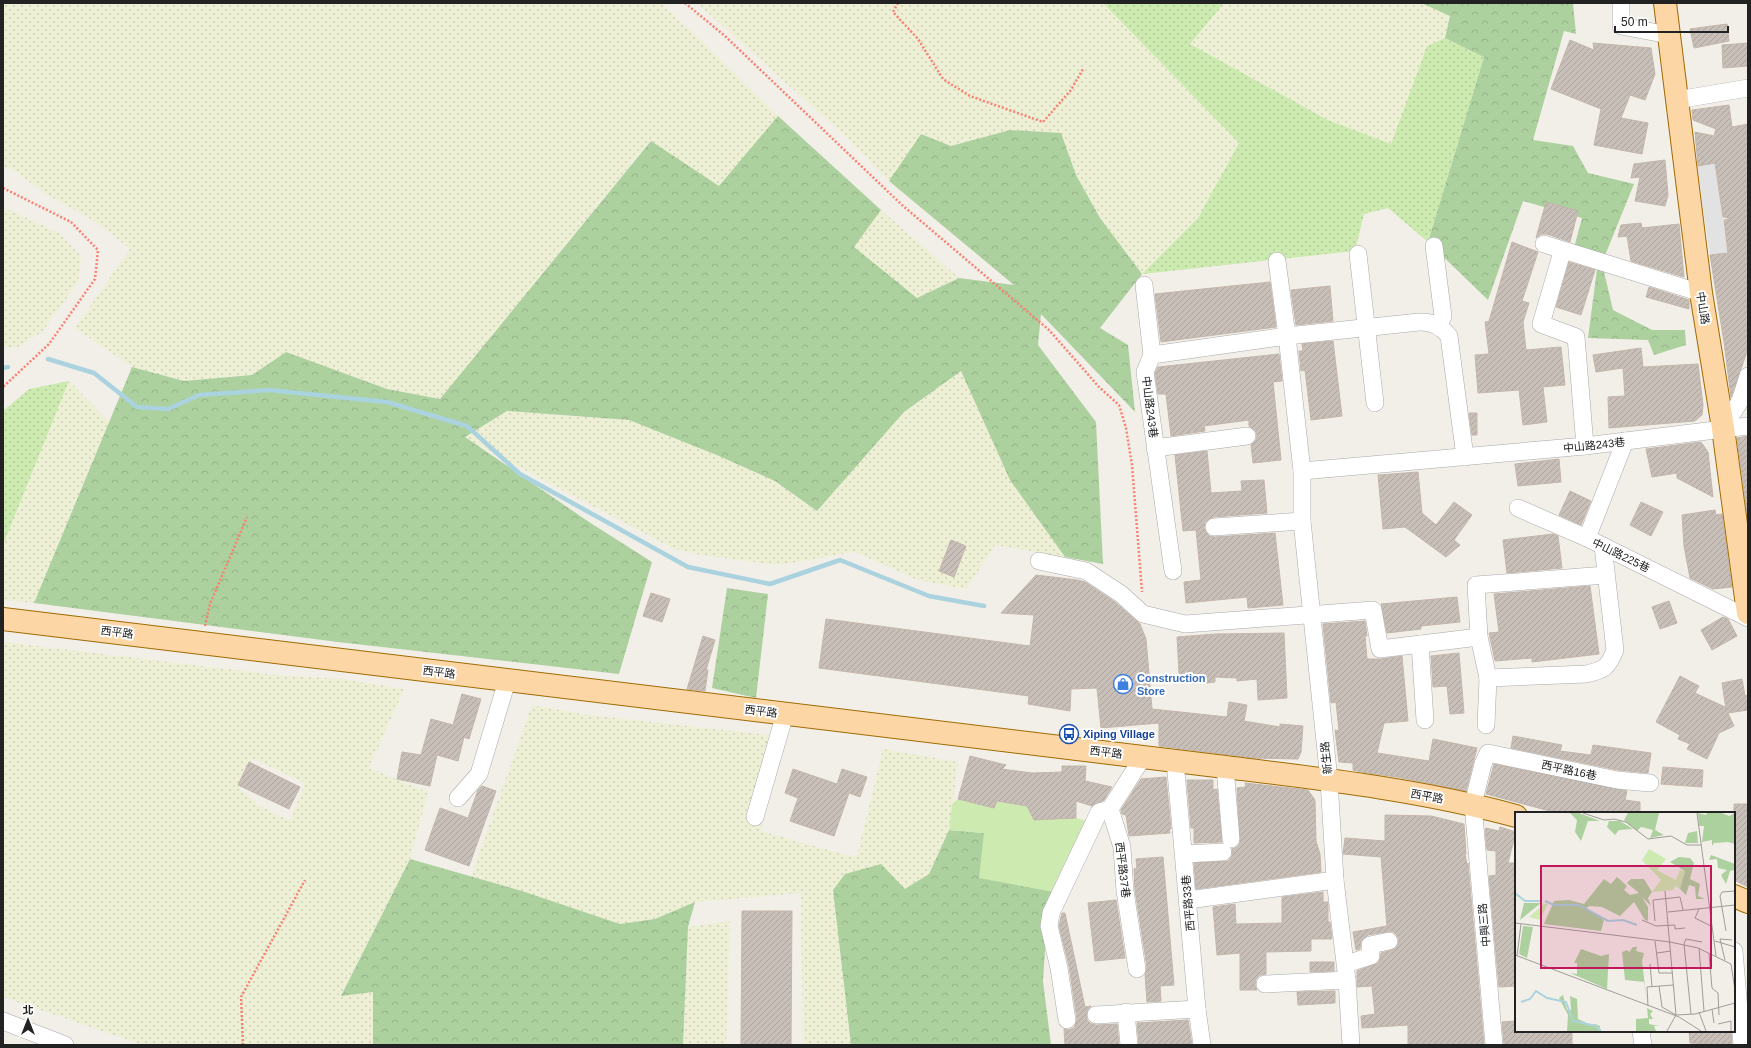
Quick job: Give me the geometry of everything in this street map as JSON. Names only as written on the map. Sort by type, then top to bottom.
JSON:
[{"type":"main road","name":"中山路","points":[[1665,3],[1701,293],[1723,428],[1748,613]]},
{"type":"main road","name":"西平路","points":[[3,619],[1329,780],[1473,804],[1515,816]]},
{"type":"main road","points":[[1735,896],[1748,902]]},
{"type":"street","points":[[1621,3],[1621,26],[1669,34]]},
{"type":"street","points":[[1677,100],[1748,88]]},
{"type":"street","points":[[1544,244],[1701,293]]},
{"type":"street","points":[[1434,246],[1442,316],[1439,326]]},
{"type":"street","points":[[1358,254],[1375,403]]},
{"type":"street","points":[[1560,259],[1541,324],[1576,337],[1585,446]]},
{"type":"street","points":[[1277,261],[1302,471]]},
{"type":"street","points":[[1144,285],[1152,355],[1287,336],[1366,328],[1426,322],[1439,326],[1449,336],[1465,457]]},
{"type":"street","name":"中山路243巷","points":[[1152,355],[1145,372],[1173,571]]},
{"type":"street","points":[[1723,428],[1740,401],[1748,376]]},
{"type":"street","name":"中山路243巷","points":[[1302,471],[1585,446],[1748,426]]},
{"type":"street","points":[[1155,448],[1247,436]]},
{"type":"street","name":"中山路225巷","points":[[1625,441],[1587,538],[1748,618]]},
{"type":"street","name":"新生路","points":[[1302,471],[1302,521],[1329,780],[1335,880],[1346,972],[1351,1045]]},
{"type":"street","points":[[1518,508],[1587,538]]},
{"type":"street","points":[[1214,528],[1302,521]]},
{"type":"street","points":[[1488,678],[1586,674],[1600,671],[1609,665],[1615,650],[1603,546]]},
{"type":"street","points":[[1039,561],[1086,571],[1121,594],[1142,614],[1185,624],[1373,610],[1380,649],[1479,637]]},
{"type":"street","points":[[1486,725],[1488,678],[1479,637],[1476,584],[1606,575]]},
{"type":"street","points":[[1420,644],[1425,720]]},
{"type":"street","points":[[458,798],[479,774],[507,681]]},
{"type":"street","points":[[755,817],[785,714]]},
{"type":"street","name":"西平路16巷","points":[[1488,753],[1617,780],[1650,783]]},
{"type":"street","name":"中興三路","points":[[1488,753],[1483,764],[1473,804],[1494,1045]]},
{"type":"street","points":[[1067,1020],[1059,968],[1049,926],[1051,913],[1100,812],[1110,809],[1143,757]]},
{"type":"street","name":"西平路33巷","points":[[1175,761],[1197,1009],[1202,1045]]},
{"type":"street","points":[[1184,854],[1227,845],[1226,767]]},
{"type":"street","name":"西平路37巷","points":[[1110,809],[1122,847],[1125,891],[1137,969]]},
{"type":"street","points":[[1188,900],[1335,880]]},
{"type":"street","points":[[1265,984],[1346,972],[1371,956],[1370,945],[1389,941]]},
{"type":"street","points":[[1735,964],[1742,1045]]},
{"type":"street","points":[[1096,1015],[1126,1012],[1197,1009]]},
{"type":"street","points":[[1126,1012],[1129,1045]]},
{"type":"street","points":[[3,1021],[65,1045]]},
{"type":"street","points":[[1641,1032],[1642,1045]]},
{"type":"path","points":[[685,3],[725,36],[902,205],[1049,330],[1099,387],[1119,405],[1126,428],[1132,466],[1141,570],[1142,614]]},
{"type":"path","points":[[898,3],[893,12],[918,38],[943,78],[970,96],[1044,122],[1071,90],[1083,69]]},
{"type":"path","points":[[3,188],[71,222],[98,250],[95,279],[49,344],[3,387]]},
{"type":"path","points":[[202,642],[210,604],[247,517]]},
{"type":"path","points":[[243,1045],[240,997],[305,880]]},
{"type":"green space","points":[[3,3],[662,3],[778,116],[719,187],[650,141],[440,399],[387,389],[286,352],[252,375],[184,381],[132,367],[75,328],[130,249],[96,222],[46,194],[12,169],[3,166]]},
{"type":"green space","points":[[697,3],[1103,3],[1239,143],[1198,218],[1142,274],[1100,218],[1076,175],[1060,133],[1010,130],[951,146],[921,134],[889,181],[840,131]]},
{"type":"green space","points":[[1103,3],[1224,3],[1190,44],[1328,120],[1391,144],[1427,46],[1445,38],[1484,57],[1428,242],[1388,208],[1364,214],[1355,251],[1142,274],[1198,218],[1239,143]]},
{"type":"green space","points":[[1224,3],[1421,3],[1450,16],[1445,38],[1427,46],[1392,145],[1328,120],[1189,44]]},
{"type":"green space","points":[[1421,3],[1573,3],[1576,34],[1564,31],[1533,140],[1573,146],[1588,173],[1634,184],[1602,263],[1613,310],[1652,330],[1685,330],[1686,345],[1654,355],[1648,340],[1588,338],[1597,269],[1572,255],[1582,218],[1523,201],[1488,300],[1428,242],[1484,57],[1445,38],[1450,16]]},
{"type":"green space","points":[[778,116],[881,210],[854,247],[917,298],[959,278],[1014,285],[889,181],[921,134],[951,146],[1010,130],[1061,133],[1076,175],[1100,218],[1142,274],[1100,328],[1128,345],[1135,412],[1041,314],[1038,345],[1096,422],[1103,564],[1065,557],[1010,480],[961,371],[904,412],[817,511],[775,481],[719,456],[629,420],[507,411],[465,437],[589,522],[652,562],[619,674],[338,642],[34,603],[132,367],[184,381],[252,375],[286,352],[387,389],[440,399],[651,141],[719,186]]},
{"type":"green space","points":[[3,207],[59,233],[81,256],[78,282],[42,332],[18,347],[3,347]]},
{"type":"green space","points":[[881,210],[959,278],[917,298],[853,247]]},
{"type":"green space","points":[[961,370],[1010,480],[1065,557],[995,545],[966,589],[918,580],[855,552],[778,565],[700,555],[672,548],[464,438],[507,411],[629,420],[719,456],[775,481],[817,511],[904,412]]},
{"type":"green space","points":[[69,381],[109,422],[34,603],[3,600],[3,545]]},
{"type":"green space","points":[[69,381],[3,545],[3,411],[29,389]]},
{"type":"green space","points":[[727,588],[768,594],[756,698],[712,688]]},
{"type":"green space","points":[[3,642],[286,676],[343,679],[404,689],[369,768],[428,792],[410,859],[341,995],[373,992],[373,1045],[143,1045],[3,997]],"holes":[[[252,758],[305,783],[290,821],[257,804],[239,788]]]},
{"type":"green space","points":[[532,705],[581,714],[786,737],[760,831],[846,855],[857,856],[883,749],[958,762],[949,830],[929,874],[905,889],[833,890],[851,1045],[803,1045],[801,893],[695,902],[655,919],[620,924],[522,891],[471,876]]},
{"type":"green space","points":[[958,799],[994,808],[997,801],[1027,806],[1034,820],[1076,818],[1098,824],[1059,893],[979,878],[984,833],[949,830],[952,804]]},
{"type":"green space","points":[[949,830],[984,833],[1059,893],[1046,935],[1043,981],[1051,1045],[851,1045],[833,890],[845,874],[881,864],[905,889],[929,874]]},
{"type":"green space","points":[[410,859],[522,891],[620,924],[655,919],[695,902],[688,927],[683,1045],[373,1045],[373,992],[341,996]]},
{"type":"green space","points":[[730,921],[726,1045],[683,1045],[688,927]]},
{"type":"shaded area","points":[[1715,163],[1728,253],[1710,255],[1697,166]]},
{"type":"building","points":[[1727,24],[1729,41],[1694,48],[1690,29]]},
{"type":"building","points":[[1570,40],[1594,50],[1593,43],[1651,48],[1655,74],[1645,100],[1630,95],[1621,118],[1648,123],[1642,154],[1594,145],[1601,109],[1551,89]]},
{"type":"building","points":[[1748,43],[1748,66],[1723,68],[1722,45]]},
{"type":"building","points":[[1729,105],[1732,127],[1748,124],[1748,349],[1731,397],[1710,255],[1728,253],[1724,220],[1731,218],[1723,217],[1715,163],[1698,166],[1695,132],[1714,136],[1716,129],[1693,120],[1692,110]]},
{"type":"building","points":[[1665,160],[1668,195],[1665,206],[1635,201],[1640,177],[1631,178],[1634,164]]},
{"type":"building","points":[[1546,202],[1578,211],[1570,242],[1547,234],[1541,234],[1536,238]]},
{"type":"building","points":[[1641,223],[1642,228],[1679,224],[1684,277],[1631,261],[1627,236],[1618,237],[1621,225]]},
{"type":"building","points":[[1512,242],[1538,252],[1522,301],[1529,303],[1523,322],[1526,350],[1561,347],[1565,385],[1543,387],[1547,422],[1523,425],[1519,390],[1478,393],[1475,355],[1489,354],[1485,322],[1489,321]]},
{"type":"building","points":[[1569,262],[1595,270],[1581,315],[1556,307]]},
{"type":"building","points":[[1270,282],[1276,327],[1161,342],[1155,294]]},
{"type":"building","points":[[1330,286],[1333,321],[1296,325],[1291,290]]},
{"type":"building","points":[[1649,287],[1689,300],[1689,309],[1646,297]]},
{"type":"building","points":[[1333,341],[1342,416],[1311,420],[1305,370],[1301,371],[1299,351],[1303,351],[1302,344]]},
{"type":"building","points":[[1641,348],[1643,367],[1698,364],[1703,405],[1702,415],[1695,421],[1609,428],[1608,397],[1625,396],[1623,368],[1596,372],[1593,355]]},
{"type":"building","points":[[1279,354],[1282,381],[1273,382],[1281,460],[1253,463],[1251,445],[1256,440],[1257,435],[1255,430],[1249,426],[1249,420],[1204,426],[1205,431],[1171,436],[1166,394],[1158,394],[1155,373],[1158,367]]},
{"type":"building","points":[[1469,413],[1477,413],[1477,435],[1472,435]]},
{"type":"building","points":[[1748,436],[1748,520],[1737,438]]},
{"type":"building","points":[[1701,442],[1708,452],[1713,497],[1677,478],[1677,473],[1652,477],[1646,449]]},
{"type":"building","points":[[1207,451],[1211,493],[1242,491],[1241,481],[1264,480],[1267,513],[1213,517],[1205,522],[1204,528],[1209,536],[1215,537],[1275,533],[1283,605],[1248,608],[1247,597],[1186,603],[1184,582],[1201,580],[1196,530],[1183,531],[1175,455]]},
{"type":"building","points":[[1559,459],[1561,482],[1518,486],[1515,464]]},
{"type":"building","points":[[1418,472],[1422,513],[1436,525],[1454,502],[1472,515],[1454,540],[1460,545],[1446,557],[1405,527],[1383,529],[1378,475]]},
{"type":"building","points":[[1570,491],[1591,501],[1581,525],[1559,515]]},
{"type":"building","points":[[1641,502],[1663,512],[1651,536],[1630,525]]},
{"type":"building","points":[[1715,510],[1716,515],[1722,514],[1732,587],[1713,589],[1690,578],[1684,546],[1682,515]]},
{"type":"building","points":[[1553,534],[1558,536],[1562,568],[1507,573],[1503,540]]},
{"type":"building","points":[[951,540],[966,546],[954,577],[939,571]]},
{"type":"building","points":[[1036,575],[1085,582],[1115,602],[1140,624],[1146,639],[1152,709],[1227,717],[1229,702],[1247,705],[1244,721],[1280,727],[1280,724],[1303,726],[1301,752],[1298,759],[1253,758],[1159,746],[1159,723],[1101,728],[1097,688],[1071,689],[1070,711],[1028,704],[1029,696],[819,668],[826,619],[1030,646],[1034,615],[1001,613]]},
{"type":"building","points":[[1590,586],[1599,654],[1532,662],[1532,658],[1495,661],[1489,633],[1499,632],[1494,594]]},
{"type":"building","points":[[651,593],[670,599],[662,622],[643,616]]},
{"type":"building","points":[[1457,597],[1460,622],[1421,626],[1421,629],[1387,633],[1381,604]]},
{"type":"building","points":[[1669,601],[1677,623],[1660,629],[1652,607]]},
{"type":"building","points":[[1723,617],[1728,619],[1737,636],[1712,650],[1701,630]]},
{"type":"building","points":[[1365,621],[1367,636],[1365,636],[1367,659],[1402,656],[1408,721],[1384,723],[1377,753],[1429,761],[1433,739],[1477,748],[1466,791],[1353,770],[1353,763],[1339,762],[1335,730],[1339,731],[1336,702],[1331,703],[1323,624]]},
{"type":"building","points":[[1284,633],[1287,698],[1258,700],[1257,679],[1237,681],[1237,678],[1215,677],[1215,682],[1207,683],[1199,679],[1195,684],[1179,673],[1177,637],[1216,634]]},
{"type":"building","points":[[703,636],[715,640],[706,670],[708,670],[705,691],[687,689]]},
{"type":"building","points":[[1459,653],[1464,713],[1450,714],[1447,686],[1433,687],[1431,656]]},
{"type":"building","points":[[1680,676],[1699,686],[1695,693],[1725,707],[1726,709],[1722,683],[1742,679],[1745,696],[1748,695],[1748,710],[1728,713],[1734,726],[1719,733],[1707,759],[1687,749],[1690,744],[1678,739],[1680,735],[1656,722]]},
{"type":"building","points":[[462,694],[481,699],[469,739],[464,737],[458,761],[437,755],[430,786],[397,779],[402,752],[421,755],[431,719],[453,725]]},
{"type":"building","points":[[1513,736],[1562,745],[1560,751],[1591,755],[1593,745],[1651,753],[1648,773],[1618,770],[1511,748]]},
{"type":"building","points":[[970,756],[1006,765],[1002,769],[1032,773],[1062,772],[1062,766],[1086,766],[1085,781],[1112,787],[1104,800],[1092,806],[1076,801],[1076,818],[1034,820],[1027,806],[997,801],[994,808],[958,799]]},
{"type":"building","points":[[249,762],[300,787],[289,809],[238,785]]},
{"type":"building","points":[[1494,764],[1627,791],[1625,800],[1640,802],[1640,812],[1553,812],[1486,794]]},
{"type":"building","points":[[1663,767],[1703,770],[1702,787],[1661,784]]},
{"type":"building","points":[[793,769],[837,784],[842,769],[867,777],[860,797],[849,793],[834,836],[790,821],[798,798],[785,793]]},
{"type":"building","points":[[1166,777],[1171,829],[1169,829],[1170,833],[1129,836],[1126,815],[1122,814],[1121,810],[1141,779]]},
{"type":"building","points":[[1187,780],[1213,780],[1213,790],[1217,789],[1222,842],[1194,843],[1194,828],[1191,828]]},
{"type":"building","points":[[1245,783],[1308,790],[1315,800],[1316,841],[1320,854],[1321,872],[1196,889],[1194,863],[1228,861],[1232,856],[1232,849],[1237,847],[1240,843],[1237,788],[1246,787]]},
{"type":"building","points":[[482,786],[496,791],[469,866],[425,850],[440,808],[468,818],[478,790]]},
{"type":"building","points":[[1734,804],[1748,804],[1748,887],[1735,880]]},
{"type":"building","points":[[1385,815],[1431,816],[1464,824],[1465,854],[1467,865],[1468,863],[1484,1045],[1408,1045],[1408,1025],[1362,1028],[1361,1016],[1375,1014],[1372,986],[1357,987],[1357,971],[1378,963],[1381,953],[1395,949],[1399,939],[1392,931],[1368,935],[1361,941],[1360,949],[1356,950],[1353,932],[1387,926],[1381,857],[1343,854],[1345,838],[1385,841]]},
{"type":"building","points":[[1500,827],[1515,832],[1508,863],[1515,863],[1515,986],[1499,987],[1489,876],[1496,875],[1496,851],[1487,850],[1485,830],[1486,828],[1499,831]]},
{"type":"building","points":[[1163,857],[1174,985],[1160,986],[1161,1001],[1147,1002],[1145,974],[1147,967],[1135,890],[1134,869],[1137,868],[1136,859]]},
{"type":"building","points":[[1323,892],[1323,902],[1328,902],[1328,922],[1330,922],[1332,939],[1311,939],[1311,951],[1266,952],[1266,974],[1260,975],[1256,979],[1255,985],[1257,990],[1240,990],[1240,953],[1217,955],[1213,907],[1235,904],[1236,924],[1282,923],[1282,897]]},
{"type":"building","points":[[1116,900],[1125,958],[1095,961],[1088,903]]},
{"type":"building","points":[[742,911],[792,911],[791,1045],[741,1045]]},
{"type":"building","points":[[1062,913],[1065,913],[1085,1007],[1091,1006],[1087,1011],[1087,1020],[1091,1024],[1096,1025],[1117,1024],[1119,1045],[1065,1045],[1064,1029],[1069,1030],[1074,1028],[1077,1019],[1069,966],[1059,926]]},
{"type":"building","points":[[1310,962],[1334,962],[1334,971],[1310,972]]},
{"type":"building","points":[[1335,991],[1335,1003],[1298,1005],[1297,992]]},
{"type":"building","points":[[1188,1020],[1192,1045],[1139,1045],[1137,1023]]},
{"type":"building","points":[[1515,1021],[1515,1032],[1572,1032],[1572,1045],[1504,1045],[1502,1022]]},
{"type":"building","points":[[1689,1032],[1731,1032],[1732,1045],[1690,1043]]},
{"type":"waterway","points":[[48,359],[94,373],[137,407],[168,409],[199,395],[269,390],[387,402],[467,426],[520,474],[688,567],[770,584],[840,560],[929,596],[984,606]]},
{"type":"waterway","points":[[3,368],[8,367]]},
{"type":"place","name":"Construction Store","points":[[1123,684]]},
{"type":"place","name":"Xiping Village","points":[[1069,734]]}]
